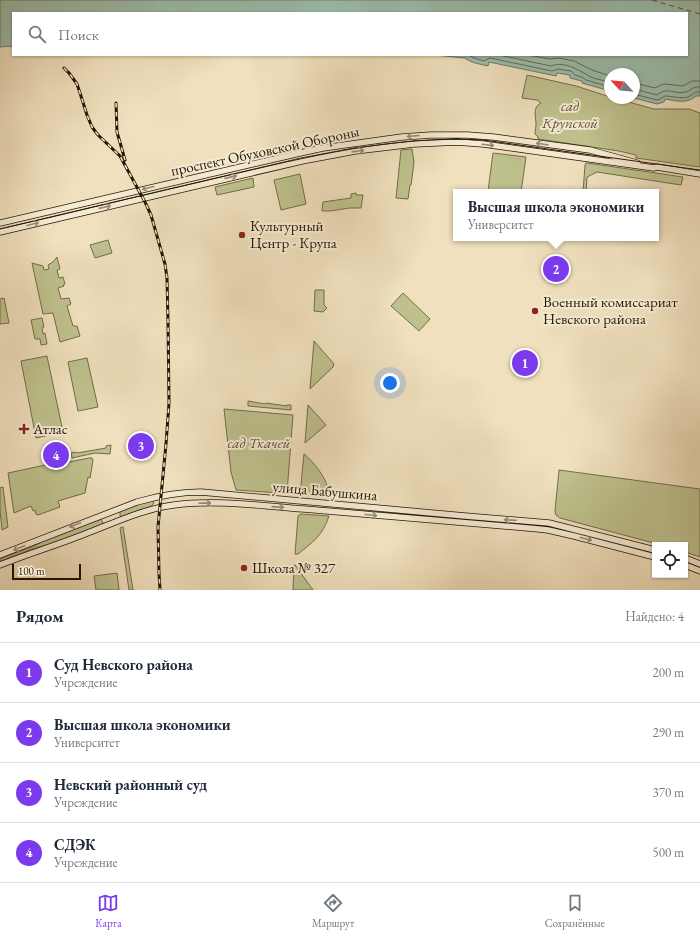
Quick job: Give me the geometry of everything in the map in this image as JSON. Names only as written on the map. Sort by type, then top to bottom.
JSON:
[{"type":"street","name":"проспект Обуховской Обороны","points":[[0,224],[322,148],[413,136],[488,136],[590,150],[657,168]]},
{"type":"street","name":"проспект Обуховской Обороны","points":[[0,232],[309,159],[355,151],[414,144],[443,142],[483,144],[700,174]]},
{"type":"street","name":"улица Бабушкина","points":[[0,555],[136,502],[182,493],[201,492],[435,514],[549,522],[652,549]]},
{"type":"street","points":[[182,493],[184,504]]},
{"type":"street","points":[[156,508],[157,497]]},
{"type":"street","name":"улица Бабушкина","points":[[0,565],[156,508],[184,504],[212,503],[247,504],[539,529],[557,532],[652,556]]},
{"type":"street","points":[[688,559],[700,564]]},
{"type":"street","points":[[688,566],[700,571]]},
{"type":"green space","name":"сад Крупской","points":[[527,75],[576,86],[604,95],[604,104],[636,104],[654,109],[689,109],[700,113],[700,167],[636,158],[636,155],[619,151],[538,139],[535,134],[535,110],[541,103],[537,100],[522,98]]},
{"type":"green space","points":[[412,149],[414,162],[408,199],[396,198],[401,150]]},
{"type":"green space","points":[[493,153],[526,157],[521,189],[488,189]]},
{"type":"green space","points":[[586,163],[683,177],[681,185],[597,172],[587,177],[586,189],[583,189]]},
{"type":"green space","points":[[300,174],[306,204],[281,210],[274,180]]},
{"type":"green space","points":[[253,178],[254,187],[217,195],[215,187]]},
{"type":"green space","points":[[356,193],[356,195],[363,195],[361,208],[322,211],[323,202],[351,198],[351,194]]},
{"type":"green space","points":[[108,240],[112,253],[95,258],[90,245]]},
{"type":"green space","points":[[57,257],[60,269],[57,270],[59,278],[63,277],[65,284],[63,285],[64,286],[58,288],[61,299],[69,298],[71,304],[67,306],[73,326],[77,326],[80,336],[60,342],[53,313],[43,314],[32,263],[43,266],[44,270],[49,269],[48,265]]},
{"type":"green space","points":[[315,290],[324,290],[324,305],[327,308],[323,312],[314,311]]},
{"type":"green space","points":[[403,293],[430,319],[419,331],[391,306]]},
{"type":"green space","points":[[4,298],[9,323],[0,324],[0,299]]},
{"type":"green space","points":[[42,318],[44,327],[42,328],[43,334],[45,333],[47,344],[41,345],[40,339],[35,339],[31,320]]},
{"type":"green space","points":[[314,341],[334,364],[333,367],[310,389]]},
{"type":"green space","points":[[47,356],[63,432],[36,438],[21,361]]},
{"type":"green space","points":[[87,358],[98,407],[78,411],[68,362]]},
{"type":"green space","points":[[248,401],[265,404],[291,405],[291,410],[248,406]]},
{"type":"green space","points":[[308,405],[326,425],[305,443]]},
{"type":"green space","name":"сад Ткачей","points":[[224,409],[293,415],[287,493],[236,490],[231,472]]},
{"type":"green space","points":[[111,445],[110,454],[95,453],[72,458],[71,453],[106,448],[106,446]]},
{"type":"green space","points":[[304,454],[313,462],[321,473],[329,491],[329,497],[300,495]]},
{"type":"green space","points":[[92,458],[93,460],[90,478],[88,477],[85,493],[58,501],[60,507],[38,515],[36,514],[35,510],[33,511],[31,506],[14,513],[8,473],[64,461],[64,463]]},
{"type":"green space","points":[[559,470],[700,489],[700,557],[688,553],[688,542],[652,543],[560,518],[556,515],[555,511]]},
{"type":"green space","points":[[3,487],[8,527],[2,530],[0,488]]},
{"type":"green space","points":[[152,500],[154,502],[152,506],[122,517],[120,516],[120,511]]},
{"type":"green space","points":[[301,514],[329,516],[327,523],[316,538],[298,554],[295,554],[298,516]]},
{"type":"green space","points":[[101,519],[103,523],[102,525],[0,561],[0,559],[32,547],[49,538]]},
{"type":"green space","points":[[123,527],[133,590],[129,590],[120,528]]},
{"type":"green space","points":[[295,565],[313,590],[293,590]]},
{"type":"green space","points":[[117,573],[119,590],[96,590],[94,576]]},
{"type":"water","points":[[0,0],[700,0],[700,96],[696,96],[693,99],[686,101],[665,99],[664,102],[657,104],[640,100],[640,68],[604,68],[604,89],[570,78],[570,75],[557,73],[556,76],[489,62],[488,66],[467,60],[465,58],[445,56],[688,56],[688,12],[12,12],[12,46],[0,47]]},
{"type":"ferry route","points":[[652,0],[700,14]]},
{"type":"tram line","points":[[0,229],[318,155],[384,144],[417,141],[450,139],[483,140],[700,170]]},
{"type":"railway","points":[[64,68],[77,84],[92,127],[98,135],[120,156],[145,202],[151,215],[165,264],[167,278],[169,403],[158,527],[160,590]]},
{"type":"railway","points":[[116,103],[117,132],[125,160]]},
{"type":"place","name":"Культурный Центр - Крупа","points":[[242,235]]},
{"type":"place","name":"Высшая школа экономики","points":[[556,269]]},
{"type":"place","name":"Военный комиссариат Невского района","points":[[535,311]]},
{"type":"place","name":"Суд Невского района","points":[[525,363]]},
{"type":"place","name":"Атлас","points":[[24,429]]},
{"type":"place","name":"Невский районный суд","points":[[141,446]]},
{"type":"place","name":"СДЭК","points":[[56,455]]},
{"type":"place","name":"Школа № 327","points":[[244,568]]}]
